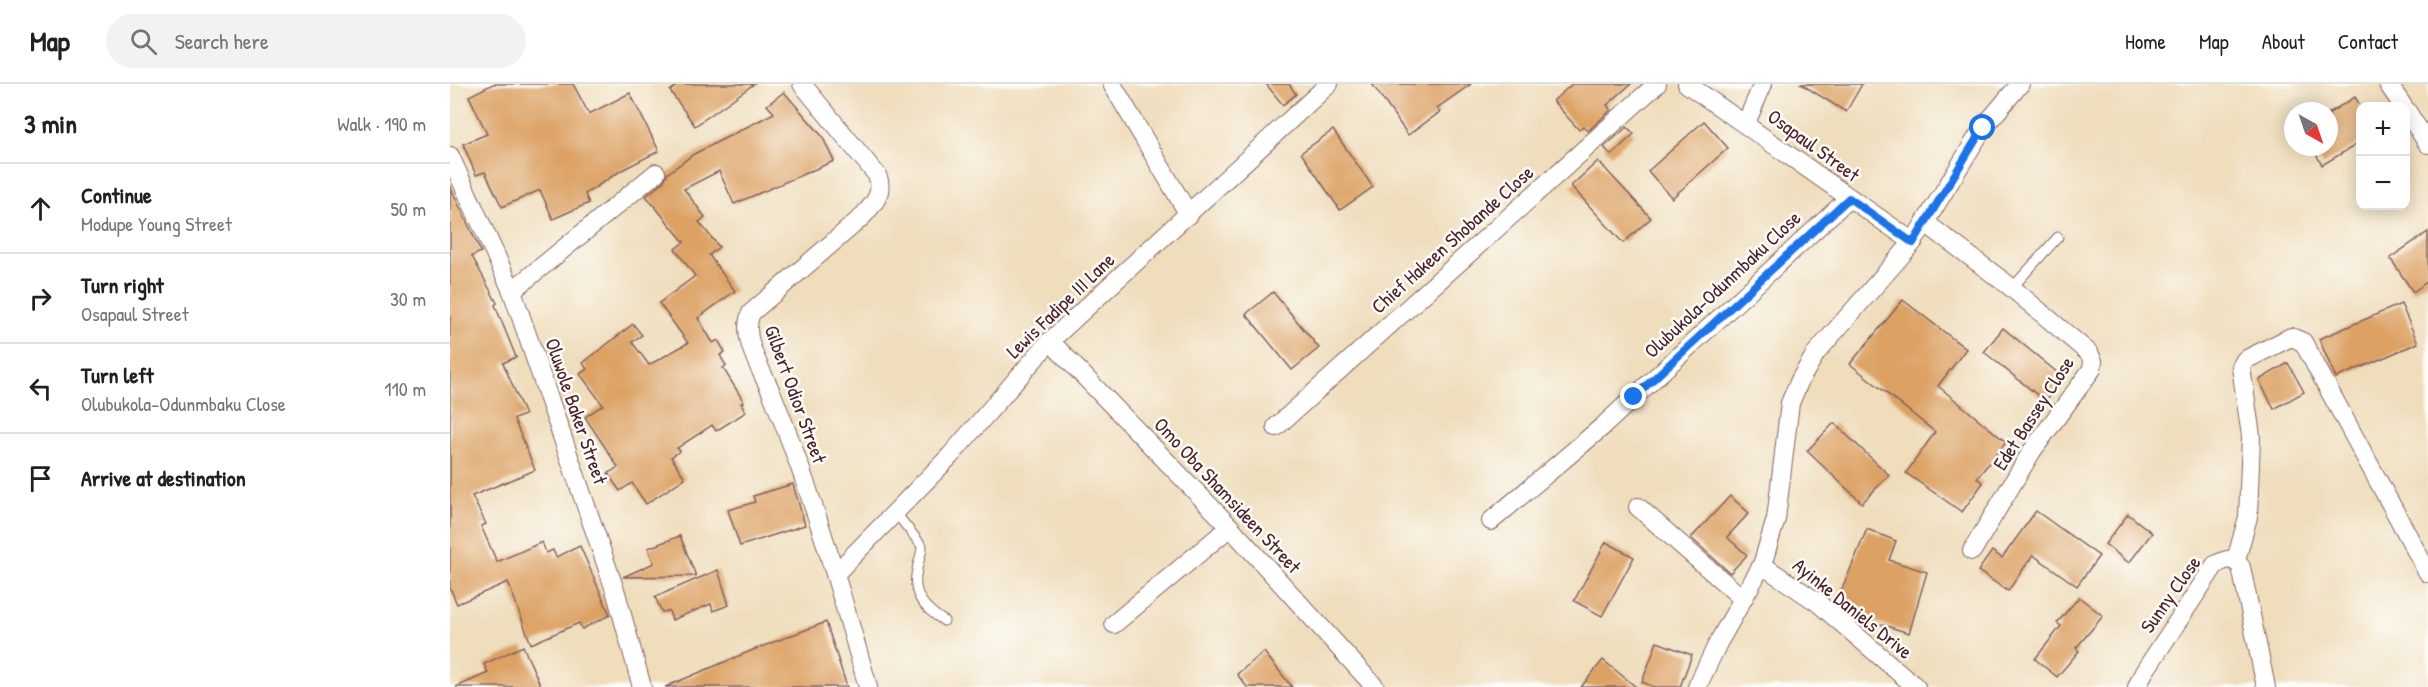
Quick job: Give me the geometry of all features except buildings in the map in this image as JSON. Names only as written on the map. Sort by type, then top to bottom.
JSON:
[{"type":"street","name":"Gilbert Odior Street","points":[[802,84],[876,175],[880,190],[874,204],[861,218],[751,313],[747,330],[778,409],[836,573],[868,687]]},
{"type":"street","points":[[1112,84],[1189,214]]},
{"type":"street","name":"Lewis Fadipe III Lane","points":[[836,573],[950,456],[1050,341],[1329,84]]},
{"type":"street","name":"Chief Hakeen Shobande Close","points":[[1276,427],[1657,84]]},
{"type":"street","name":"Osapaul Street","points":[[1687,84],[1746,123],[1913,243]]},
{"type":"street","points":[[1746,123],[1763,84]]},
{"type":"street","points":[[1697,687],[1762,565],[1776,519],[1790,403],[1800,380],[1816,353],[1913,243],[1927,224],[1983,128],[2020,84]]},
{"type":"street","points":[[2388,84],[2400,102]]},
{"type":"street","points":[[2410,117],[2428,144]]},
{"type":"street","name":"Oluwole Baker Street","points":[[450,156],[512,291],[616,592],[642,687]]},
{"type":"street","points":[[512,291],[656,173]]},
{"type":"street","name":"Olubukola-Odunmbaku Close","points":[[1491,521],[1602,427],[1849,198]]},
{"type":"street","name":"Edet Bassey Close","points":[[1927,224],[2012,288],[2089,353],[2093,365],[2032,451],[1972,551]]},
{"type":"street","points":[[2266,687],[2241,567],[2236,560],[2248,517],[2251,436],[2241,367],[2246,360],[2291,337],[2303,342],[2428,573]]},
{"type":"street","name":"Omo Oba Shamsideen Street","points":[[1050,341],[1230,527],[1370,685]]},
{"type":"street","points":[[1638,507],[1743,599]]},
{"type":"street","points":[[1114,624],[1230,527]]},
{"type":"street","name":"Sunny Close","points":[[2137,687],[2144,672],[2215,565],[2228,558],[2236,560]]},
{"type":"street","name":"Ayinke Daniels Drive","points":[[1762,565],[1817,602],[1916,687]]},
{"type":"lane","points":[[2012,288],[2058,237]]},
{"type":"lane","points":[[895,512],[922,546],[914,580],[921,603],[925,609],[944,621]]},
{"type":"route","points":[[1634,397],[1849,198],[1913,243],[1927,224],[1983,128]]}]
